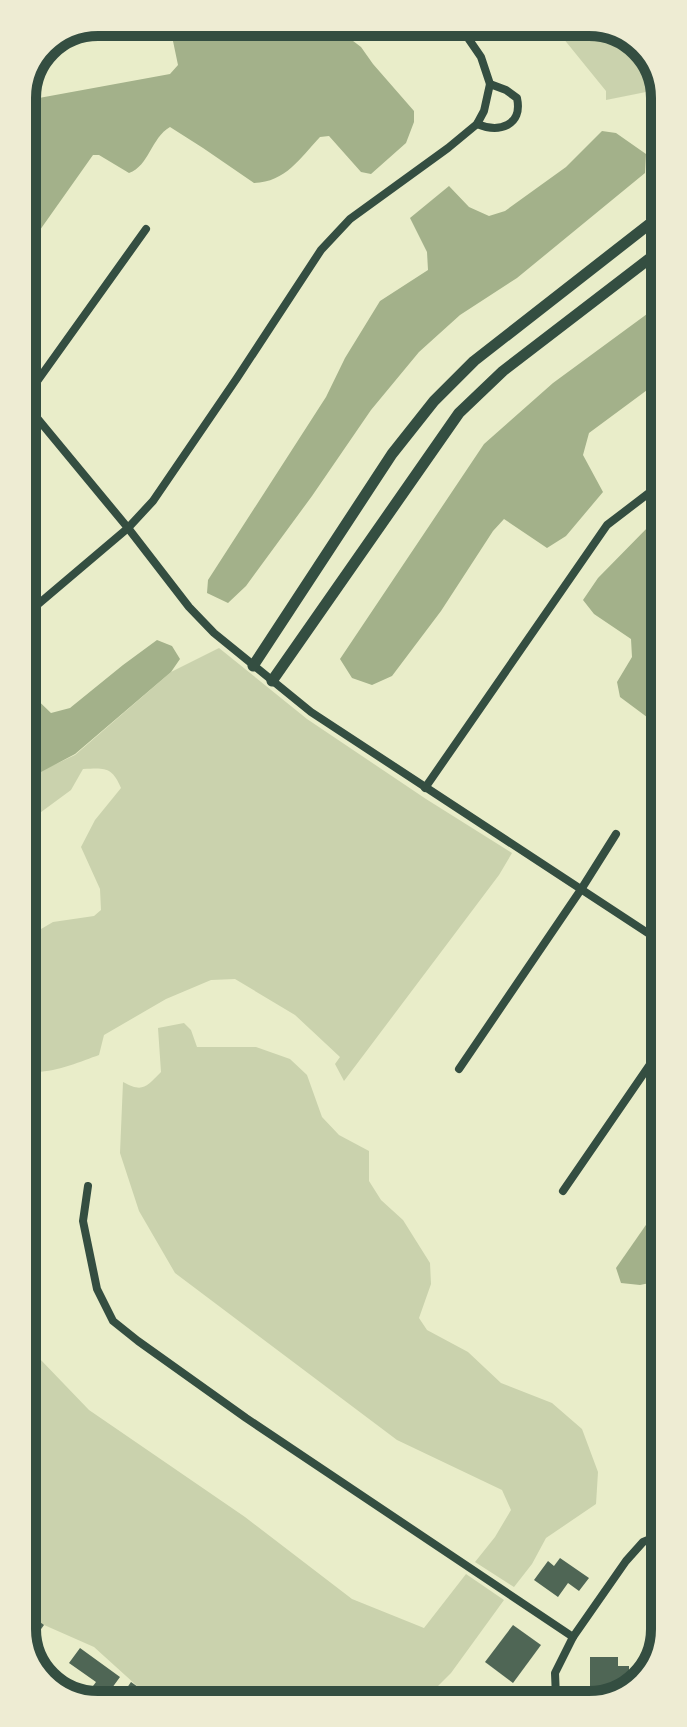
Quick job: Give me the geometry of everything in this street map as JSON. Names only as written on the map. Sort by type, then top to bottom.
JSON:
[{"type":"street","points":[[36,606],[128,528],[161,488],[321,250],[350,219],[477,124],[484,111],[490,84],[481,57],[467,36]]},
{"type":"street","points":[[477,124],[501,127],[517,117],[517,98],[490,84]]},
{"type":"street","points":[[253,666],[392,454],[434,401],[474,361],[651,223]]},
{"type":"street","points":[[36,383],[146,229]]},
{"type":"street","points":[[272,681],[459,413],[503,371],[651,257]]},
{"type":"street","points":[[36,417],[189,607],[253,666],[311,712],[651,935]]},
{"type":"street","points":[[425,788],[607,525],[651,491]]},
{"type":"street","points":[[459,1069],[616,834]]},
{"type":"street","points":[[563,1191],[651,1063]]},
{"type":"street","points":[[88,1186],[83,1221],[97,1289],[113,1321],[246,1418],[573,1637]]},
{"type":"street","points":[[556,1691],[555,1673],[573,1637],[626,1561],[643,1542],[651,1539]]},
{"type":"shaded area","points":[[172,36],[346,36],[361,47],[414,111],[414,122],[406,143],[371,174],[361,172],[329,136],[320,137],[284,174],[254,183],[170,127],[158,138],[141,164],[129,173],[99,155],[93,155],[36,236],[36,99],[170,74],[178,65]]},
{"type":"shaded area","points":[[561,36],[609,39],[627,49],[641,63],[650,91],[606,100],[606,91]]},
{"type":"shaded area","points":[[602,131],[616,133],[646,154],[645,173],[517,278],[460,315],[419,352],[371,410],[246,586],[228,603],[207,593],[208,580],[326,397],[345,358],[380,301],[428,270],[427,252],[410,218],[449,186],[469,207],[489,216],[505,211],[566,167]]},
{"type":"shaded area","points":[[651,311],[651,387],[589,433],[583,455],[603,492],[566,536],[547,548],[504,519],[392,676],[372,685],[352,678],[340,659],[484,444],[553,383]]},
{"type":"shaded area","points":[[651,524],[651,720],[620,697],[617,682],[632,657],[631,639],[594,614],[583,600],[598,578]]},
{"type":"shaded area","points":[[157,640],[172,646],[180,659],[171,672],[75,754],[41,772],[36,767],[36,699],[51,713],[70,708]]},
{"type":"shaded area","points":[[219,648],[307,719],[512,853],[499,875],[344,1081],[335,1064],[340,1057],[295,1015],[235,979],[211,980],[166,999],[104,1035],[99,1055],[72,1065],[36,1072],[36,932],[53,922],[94,916],[101,910],[100,889],[81,847],[95,820],[121,788],[111,772],[97,768],[83,769],[71,790],[36,816],[36,766],[41,771],[75,755],[171,672]]},
{"type":"shaded area","points":[[184,1023],[191,1030],[197,1047],[256,1047],[290,1059],[307,1075],[322,1117],[339,1135],[369,1151],[369,1181],[381,1200],[403,1220],[430,1263],[431,1284],[419,1318],[427,1330],[468,1352],[501,1383],[552,1403],[582,1429],[598,1472],[596,1504],[546,1538],[532,1564],[514,1587],[475,1562],[511,1510],[502,1490],[397,1440],[175,1273],[139,1211],[120,1153],[123,1082],[140,1088],[152,1081],[161,1072],[158,1028]]},
{"type":"shaded area","points":[[651,1218],[651,1283],[621,1283],[616,1268]]},
{"type":"shaded area","points":[[36,1352],[89,1410],[245,1517],[352,1599],[424,1628],[466,1574],[504,1600],[451,1673],[433,1691],[143,1691],[94,1647],[36,1621]]},
{"type":"building","points":[[560,1558],[589,1578],[579,1591],[568,1583],[558,1597],[534,1580],[548,1561],[554,1566]]},
{"type":"building","points":[[36,1619],[44,1625],[37,1635]]},
{"type":"building","points":[[513,1625],[541,1645],[513,1683],[485,1662]]},
{"type":"building","points":[[80,1648],[120,1677],[110,1691],[90,1691],[96,1682],[69,1663]]},
{"type":"building","points":[[590,1657],[618,1657],[618,1666],[629,1666],[629,1676],[617,1685],[590,1691]]},
{"type":"building","points":[[131,1682],[144,1691],[125,1691]]}]
